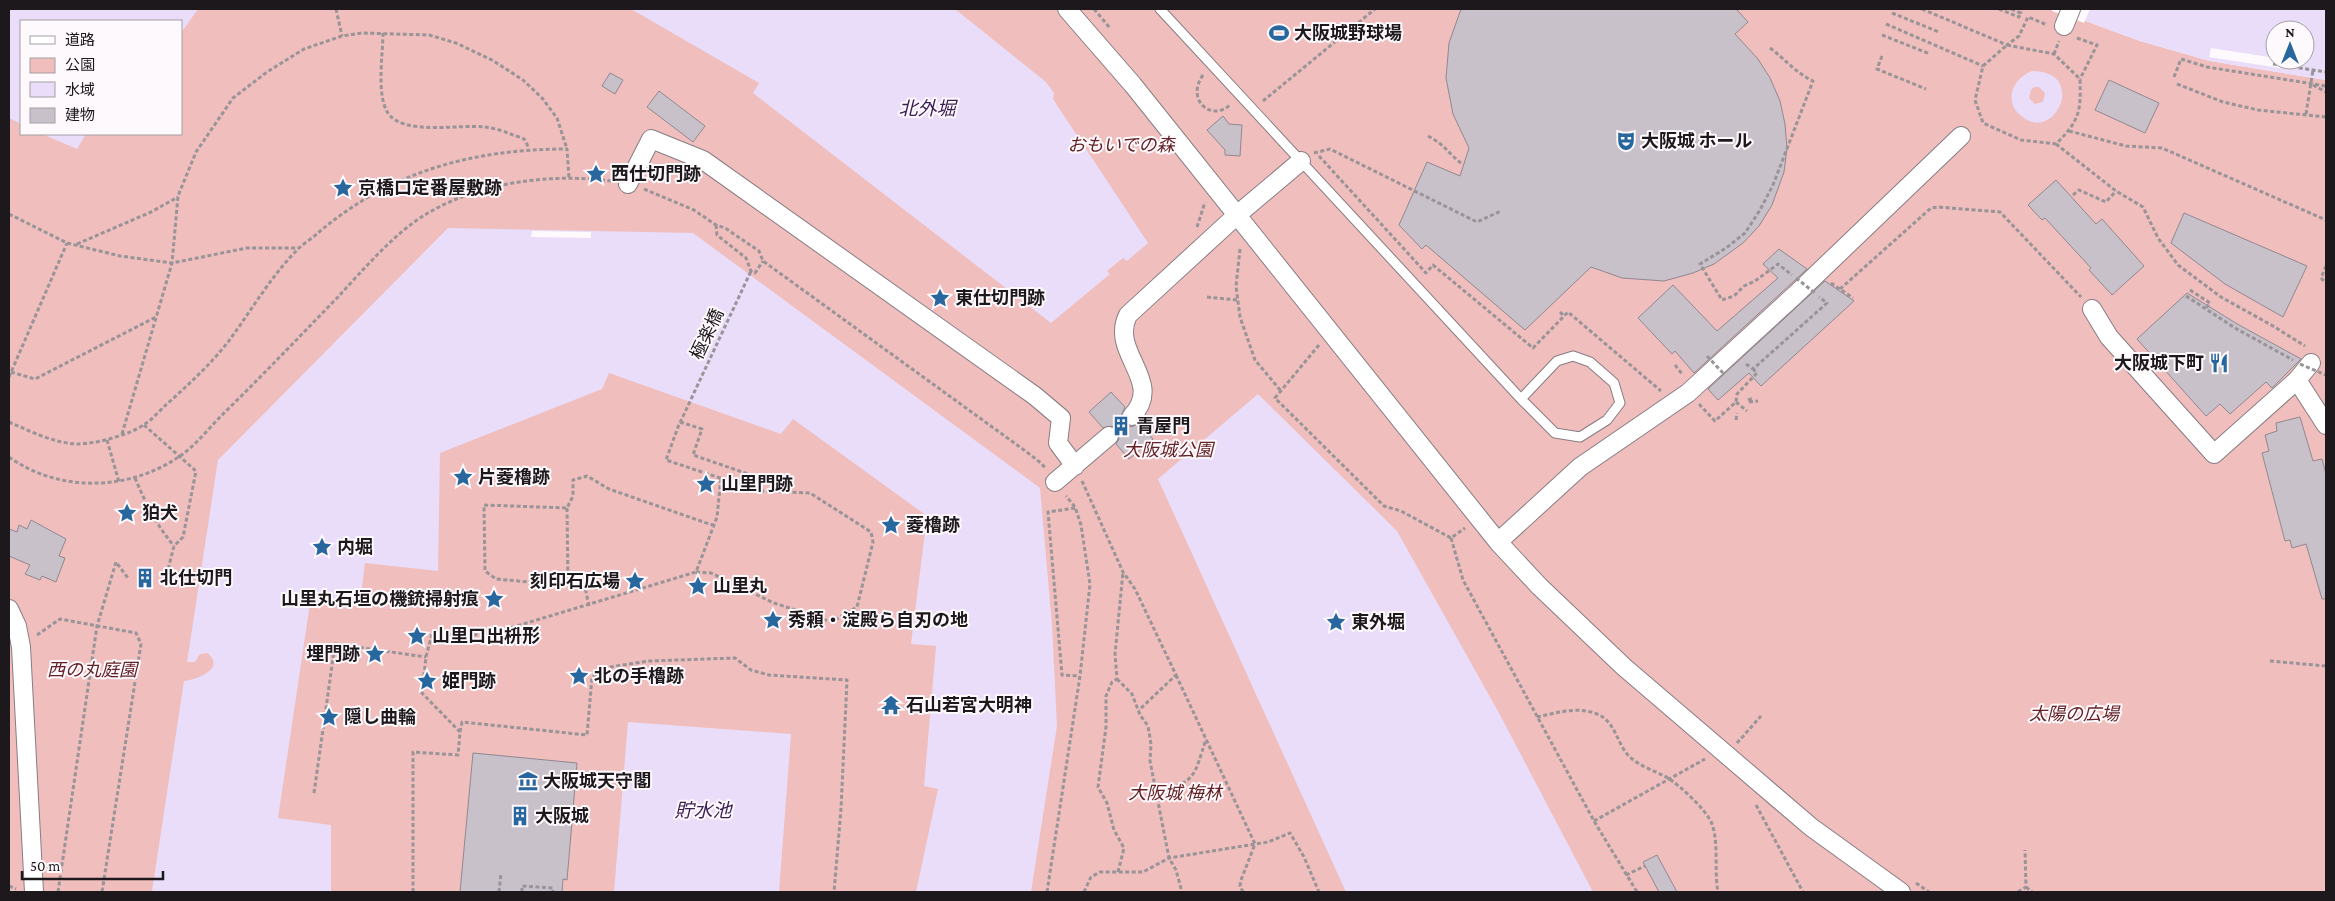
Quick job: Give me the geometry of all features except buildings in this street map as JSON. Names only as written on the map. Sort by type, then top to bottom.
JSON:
[{"type":"street","points":[[1067,9],[1133,85],[1498,542],[1539,586],[1624,668],[1726,743],[1811,827],[1908,887]]},
{"type":"street","points":[[2064,26],[2071,9]]},
{"type":"street","points":[[1498,542],[1580,468],[1682,398],[1795,295],[1961,136]]},
{"type":"street","points":[[628,184],[651,139],[703,160],[1035,396],[1061,418],[1058,443],[1075,466]]},
{"type":"street","points":[[1132,416],[1139,408],[1144,388],[1124,341],[1124,323],[1128,315],[1237,215],[1308,157]]},
{"type":"street","points":[[2087,303],[2109,337],[2214,454],[2304,364],[2326,425]]},
{"type":"street","points":[[1055,482],[1109,436]]},
{"type":"street","points":[[9,609],[17,626],[21,647],[34,892]]},
{"type":"lane","points":[[1160,9],[1253,109],[1308,157],[1521,399],[1555,433],[1580,437],[1607,420],[1620,402],[1614,382],[1590,362],[1573,356],[1556,361],[1521,399]]},
{"type":"path","points":[[336,9],[342,36]]},
{"type":"path","points":[[1094,9],[1113,32]]},
{"type":"path","points":[[1253,109],[1375,9]]},
{"type":"path","points":[[1922,9],[2007,45],[2054,54],[2080,79]]},
{"type":"path","points":[[1999,9],[2019,17],[2020,13],[2011,9]]},
{"type":"path","points":[[1892,13],[1939,32]]},
{"type":"path","points":[[2056,144],[2069,131],[2081,108],[2080,79],[2097,45],[2074,36],[2064,26],[2050,26],[2028,17],[2019,36],[1983,66],[1975,100],[1983,123],[2021,140],[2056,144],[2116,191],[2143,207],[2158,238],[2178,265],[2221,297],[2274,326],[2304,364]]},
{"type":"path","points":[[1886,24],[1983,66]]},
{"type":"path","points":[[383,33],[382,87],[387,111],[393,118],[407,124],[435,128],[485,127],[503,131],[524,139],[529,149]]},
{"type":"path","points":[[122,434],[172,262],[178,196],[196,152],[233,98],[267,72],[304,48],[342,36],[383,33],[429,35],[456,43],[492,60],[523,80],[542,98],[557,118],[567,149],[569,178]]},
{"type":"path","points":[[1882,35],[1930,54]]},
{"type":"path","points":[[1753,369],[1827,303],[1778,264],[1755,281],[1744,286],[1734,296],[1722,300],[1700,264],[1726,248],[1745,232],[1760,210],[1773,185],[1813,81],[1793,69],[1784,58],[1770,48]]},
{"type":"path","points":[[1882,56],[1877,68],[1926,89]]},
{"type":"path","points":[[2174,77],[2180,58],[2207,67],[2326,86]]},
{"type":"path","points":[[1211,64],[1198,81],[1196,94],[1198,100],[1210,110],[1216,111],[1228,106],[1239,94]]},
{"type":"path","points":[[2306,114],[2313,70],[2326,72]]},
{"type":"path","points":[[2177,84],[2223,102],[2258,110],[2326,117]]},
{"type":"path","points":[[2311,84],[2326,92]]},
{"type":"path","points":[[2069,131],[2126,146],[2162,148],[2326,220]]},
{"type":"path","points":[[1428,136],[1442,142],[1449,154],[1462,164]]},
{"type":"path","points":[[9,422],[40,435],[76,444],[107,440],[144,425],[198,375],[227,343],[264,291],[299,248],[360,200],[403,178],[440,165],[469,158],[529,149],[567,149]]},
{"type":"path","points":[[1330,149],[1477,222],[1501,211]]},
{"type":"path","points":[[1308,157],[1426,273],[1433,265],[1533,348],[1568,312],[1715,421],[1736,402],[1737,394],[1757,372],[1748,362],[1741,368]]},
{"type":"path","points":[[9,457],[29,470],[68,482],[119,482],[135,478],[180,456],[275,363],[403,232],[426,214],[450,201],[490,189],[531,181],[569,178],[628,184],[668,197],[694,210],[716,225],[726,228],[758,251],[763,261],[1041,462],[1075,508],[1086,549],[1090,584],[1080,676],[1047,892]]},
{"type":"path","points":[[2073,195],[2079,190],[2106,202],[2116,191]]},
{"type":"path","points":[[77,244],[152,212],[178,196]]},
{"type":"path","points":[[1853,298],[1840,289],[1931,208],[1938,207],[2000,212],[2087,303]]},
{"type":"path","points":[[9,214],[67,243],[120,256],[172,262],[248,248],[299,248]]},
{"type":"path","points":[[716,225],[717,235],[746,258],[751,271],[755,273],[763,261]]},
{"type":"path","points":[[9,377],[67,243]]},
{"type":"path","points":[[1241,246],[1237,300],[1240,317],[1254,360],[1281,391]]},
{"type":"path","points":[[2326,266],[2321,278],[2326,283]]},
{"type":"path","name":"極楽橋","points":[[721,478],[666,460],[680,422],[751,271]]},
{"type":"path","points":[[2190,290],[2210,303],[2205,309]]},
{"type":"path","points":[[2186,296],[2235,328],[2326,375]]},
{"type":"path","points":[[1206,297],[1237,300]]},
{"type":"path","points":[[1560,312],[1564,316]]},
{"type":"path","points":[[11,372],[35,379],[157,316]]},
{"type":"path","points":[[1320,345],[1275,398],[1384,506],[1401,511],[1451,538],[1463,580],[1594,821],[1636,892]]},
{"type":"path","points":[[1707,356],[1729,380]]},
{"type":"path","points":[[1754,398],[1748,401],[1758,401]]},
{"type":"path","points":[[1736,402],[1747,411]]},
{"type":"path","points":[[1736,420],[1737,412]]},
{"type":"path","points":[[680,422],[702,429],[693,455],[750,475],[747,486]]},
{"type":"path","points":[[144,425],[196,471],[183,536],[174,546],[164,585]]},
{"type":"path","points":[[107,440],[119,482]]},
{"type":"path","points":[[1075,466],[1123,572],[1135,589],[1255,844],[1241,880],[1243,892]]},
{"type":"path","points":[[568,584],[567,508],[573,496],[573,480],[587,476],[609,489],[715,526]]},
{"type":"path","points":[[135,478],[150,510],[174,546]]},
{"type":"path","points":[[460,732],[422,693],[426,656],[432,634],[487,635],[590,606],[696,572],[711,573],[774,603],[832,622],[857,607],[873,542],[871,532],[810,493],[758,491],[721,478],[715,526],[696,572]]},
{"type":"path","points":[[567,508],[484,505],[486,571],[496,579],[585,587],[590,606]]},
{"type":"path","points":[[1075,508],[1048,512],[1062,675],[1080,676]]},
{"type":"path","points":[[1451,538],[1479,518]]},
{"type":"path","points":[[58,892],[97,626],[116,562],[128,578]]},
{"type":"path","points":[[1123,572],[1115,654],[1117,679],[1132,694],[1148,726],[1150,761],[1169,858],[1176,870],[1182,892]]},
{"type":"path","points":[[60,619],[136,633],[141,644],[102,892]]},
{"type":"path","points":[[314,793],[335,644],[426,656]]},
{"type":"path","points":[[414,892],[413,752],[458,755],[462,722],[587,735],[592,677],[610,666],[649,661],[735,658],[751,670],[769,675],[847,680],[841,809],[834,892]]},
{"type":"path","points":[[2270,661],[2326,666]]},
{"type":"path","points":[[1139,710],[1176,675]]},
{"type":"path","points":[[1117,679],[1112,682],[1106,696],[1106,727],[1098,787],[1107,803],[1114,830],[1124,848],[1118,872]]},
{"type":"path","points":[[1537,717],[1566,711],[1599,714],[1610,724],[1621,748],[1633,760],[1669,779],[1702,808],[1713,825],[1718,892]]},
{"type":"path","points":[[1594,821],[1669,779],[1726,743],[1738,742],[1761,716]]},
{"type":"path","points":[[1156,791],[1180,786],[1189,779],[1197,767],[1206,739]]},
{"type":"path","points":[[1726,743],[1738,742],[1744,748]]},
{"type":"path","points":[[1756,803],[1803,892]]},
{"type":"path","points":[[1084,892],[1091,877],[1100,872],[1142,872],[1169,858],[1268,842],[1290,833],[1304,857],[1320,892]]},
{"type":"path","points":[[2026,850],[2026,887]]},
{"type":"path","points":[[1626,875],[1645,866]]},
{"type":"path","points":[[499,892],[501,873]]},
{"type":"path","points":[[522,892],[522,886],[553,888],[553,892]]},
{"type":"path","points":[[1908,887],[1929,892]]},
{"type":"path","points":[[2018,892],[2026,887]]},
{"type":"path","points":[[2026,887],[2032,892]]},
{"type":"green space","name":"大阪城公園","points":[[9,9],[2053,9],[2140,41],[2210,61],[2326,80],[2326,892],[9,892]]},
{"type":"water","points":[[9,9],[198,9],[182,32],[182,20],[20,20],[20,124],[9,118]]},
{"type":"water","name":"北外堀","points":[[631,9],[955,9],[1046,82],[1054,93],[1053,99],[1148,243],[1127,261],[1123,258],[1107,271],[1110,274],[1051,323],[753,93],[759,83]]},
{"type":"water","points":[[2053,9],[2326,9],[2326,80],[2210,61],[2140,41]]},
{"type":"water","points":[[2032,71],[2049,74],[2059,82],[2062,94],[2060,105],[2053,115],[2044,122],[2032,122],[2019,114],[2014,108],[2012,101],[2013,89],[2016,83]],"holes":[[[2034,87],[2039,87],[2045,93],[2043,102],[2035,104],[2029,98],[2031,90]]]},
{"type":"water","points":[[44,135],[85,135],[77,149]]},
{"type":"water","name":"内堀","points":[[448,228],[693,233],[1040,488],[1052,625],[1057,726],[1031,892],[916,892],[938,789],[924,786],[936,646],[911,644],[927,516],[793,419],[781,434],[609,373],[602,389],[440,453],[438,571],[365,563],[360,603],[311,597],[278,818],[331,825],[331,892],[152,891],[184,681],[202,676],[214,664],[212,658],[207,653],[200,654],[195,662],[187,662],[218,460]]},
{"type":"water","name":"東外堀","points":[[1258,394],[1397,531],[1499,713],[1593,892],[1346,892],[1158,479]]},
{"type":"water","name":"貯水池","points":[[628,722],[791,734],[779,892],[614,892]]},
{"type":"pier","points":[[2052,9],[2090,9],[2084,23],[2052,11]]},
{"type":"pier","points":[[2211,48],[2265,56],[2265,66],[2209,57]]},
{"type":"pier","points":[[532,231],[591,232],[591,238],[531,237]]},
{"type":"place","name":"大阪城野球場","points":[[1279,33]]},
{"type":"place","name":"大阪城 ホール","points":[[1626,141]]},
{"type":"place","name":"西仕切門跡","points":[[596,174]]},
{"type":"place","name":"京橋口定番屋敷跡","points":[[343,188]]},
{"type":"place","name":"東仕切門跡","points":[[940,298]]},
{"type":"place","name":"大阪城下町","points":[[2219,363]]},
{"type":"place","name":"青屋門","points":[[1121,426]]},
{"type":"place","name":"片菱櫓跡","points":[[463,477]]},
{"type":"place","name":"山里門跡","points":[[706,484]]},
{"type":"place","name":"狛犬","points":[[127,513]]},
{"type":"place","name":"菱櫓跡","points":[[891,525]]},
{"type":"place","name":"内堀","points":[[322,547]]},
{"type":"place","name":"北仕切門","points":[[145,578]]},
{"type":"place","name":"刻印石広場","points":[[635,581]]},
{"type":"place","name":"山里丸","points":[[698,586]]},
{"type":"place","name":"山里丸石垣の機銃掃射痕","points":[[494,599]]},
{"type":"place","name":"秀頼・淀殿ら自刃の地","points":[[773,620]]},
{"type":"place","name":"東外堀","points":[[1336,622]]},
{"type":"place","name":"山里口出枡形","points":[[417,636]]},
{"type":"place","name":"埋門跡","points":[[375,654]]},
{"type":"place","name":"北の手櫓跡","points":[[579,676]]},
{"type":"place","name":"姫門跡","points":[[427,681]]},
{"type":"place","name":"石山若宮大明神","points":[[891,705]]},
{"type":"place","name":"隠し曲輪","points":[[329,717]]},
{"type":"place","name":"大阪城天守閣","points":[[528,781]]},
{"type":"place","name":"大阪城","points":[[520,816]]},
{"type":"park label","name":"おもいでの森","points":[[1121,145]]},
{"type":"park label","name":"西の丸庭園","points":[[92,670]]},
{"type":"park label","name":"太陽の広場","points":[[2074,714]]},
{"type":"park label","name":"大阪城 梅林","points":[[1175,793]]}]
